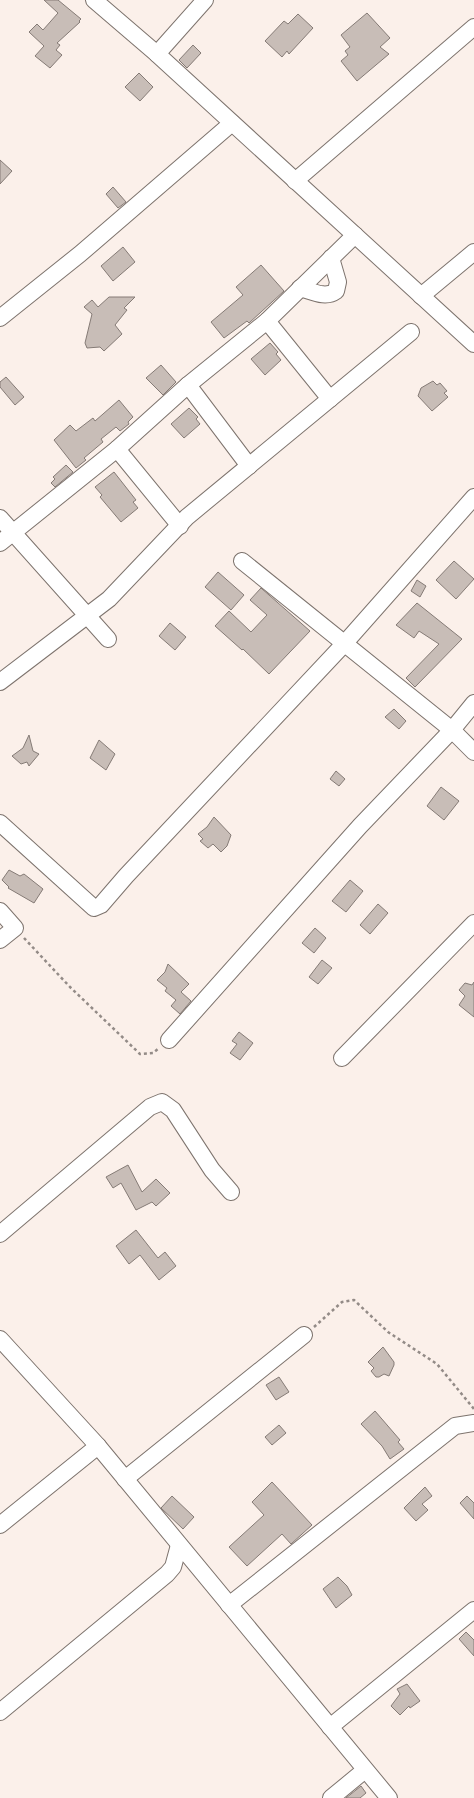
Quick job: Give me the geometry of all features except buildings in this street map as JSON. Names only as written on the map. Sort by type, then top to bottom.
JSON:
[{"type":"street","points":[[94,0],[157,54],[474,344]]},
{"type":"street","points":[[157,54],[205,0]]},
{"type":"street","points":[[295,181],[474,26]]},
{"type":"street","points":[[0,318],[80,254],[232,123]]},
{"type":"street","points":[[6,538],[117,448],[267,320],[354,235]]},
{"type":"street","points":[[421,296],[474,252]]},
{"type":"street","points":[[300,288],[324,295],[331,295],[336,291],[338,282],[331,258]]},
{"type":"street","points":[[267,320],[330,399]]},
{"type":"street","points":[[0,682],[86,615],[109,599],[180,526],[330,399],[412,332]]},
{"type":"street","points":[[188,386],[250,466]]},
{"type":"street","points":[[117,448],[180,526]]},
{"type":"street","points":[[0,823],[94,908],[101,905],[126,876],[344,644],[474,496]]},
{"type":"street","points":[[0,518],[6,538],[108,638]]},
{"type":"street","points":[[242,561],[452,730],[474,752]]},
{"type":"street","points":[[169,1040],[360,826],[452,730],[474,703]]},
{"type":"street","points":[[0,911],[15,928],[0,940]]},
{"type":"street","points":[[342,1058],[474,923]]},
{"type":"street","points":[[0,1234],[150,1107],[162,1102],[173,1110],[212,1170],[231,1192]]},
{"type":"street","points":[[125,1479],[304,1335]]},
{"type":"street","points":[[0,1339],[98,1446],[389,1798]]},
{"type":"street","points":[[229,1605],[455,1426],[474,1423]]},
{"type":"street","points":[[0,1525],[98,1446]]},
{"type":"street","points":[[0,1712],[167,1574],[173,1567],[179,1545]]},
{"type":"street","points":[[330,1727],[474,1610]]},
{"type":"street","points":[[331,1798],[366,1770]]},
{"type":"path","points":[[15,928],[70,987],[140,1054],[153,1053],[169,1040]]},
{"type":"path","points":[[304,1335],[342,1302],[354,1300],[388,1332],[437,1364],[474,1409]]}]
